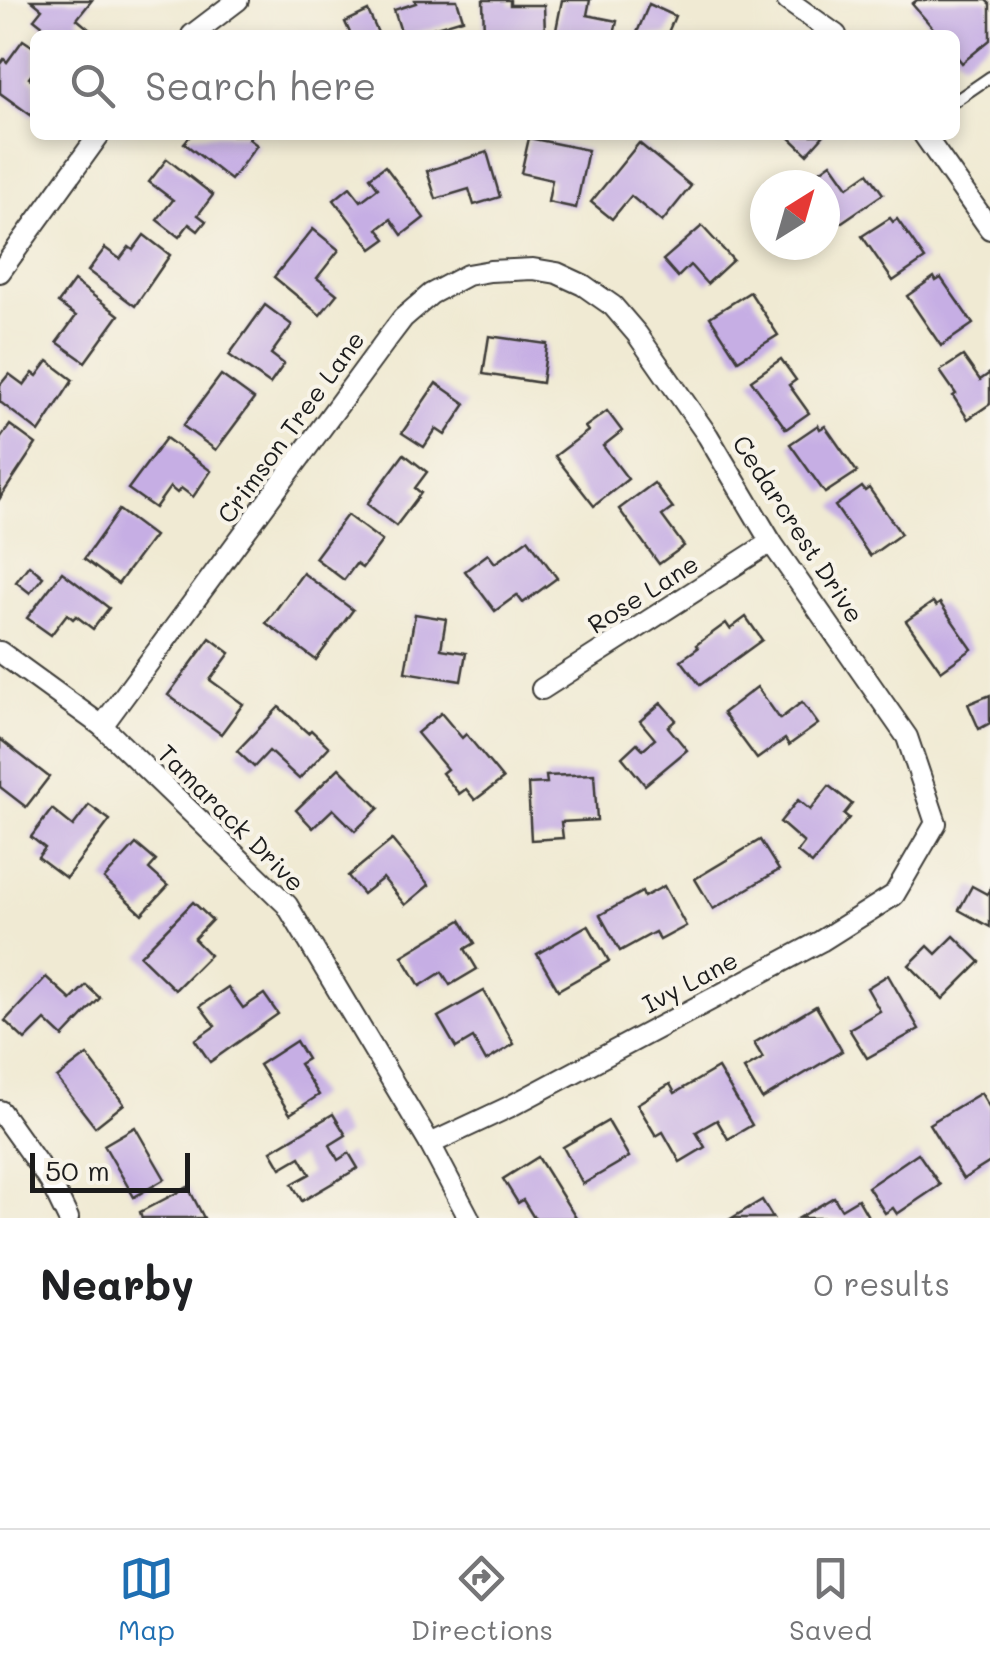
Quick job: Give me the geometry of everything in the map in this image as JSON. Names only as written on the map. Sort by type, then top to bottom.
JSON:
[{"type":"street","points":[[199,30],[238,0]]},
{"type":"street","points":[[790,1],[829,30]]},
{"type":"street","points":[[0,272],[96,140]]},
{"type":"street","points":[[928,140],[990,229]]},
{"type":"street","name":"Crimson Tree Lane","points":[[102,726],[387,338],[417,304],[446,284],[490,270],[534,268],[583,285]]},
{"type":"street","name":"Cedarcrest Drive","points":[[583,285],[613,306],[637,334],[708,436],[771,542],[908,737],[936,823]]},
{"type":"street","name":"Rose Lane","points":[[542,688],[771,542]]},
{"type":"street","name":"Tamarack Drive","points":[[0,652],[102,726],[287,905],[430,1144],[469,1218]]},
{"type":"street","name":"Ivy Lane","points":[[430,1144],[508,1107],[821,941],[894,895],[936,823]]},
{"type":"street","points":[[0,1111],[50,1182],[68,1218]]},
{"type":"lane","points":[[960,98],[990,77]]},
{"type":"building","points":[[31,0],[92,0],[77,19],[90,30],[48,30],[34,19],[42,9]]},
{"type":"building","points":[[415,0],[457,0],[463,19],[427,30],[400,30],[394,10],[416,3]]},
{"type":"building","points":[[483,0],[544,5],[545,30],[484,30]]},
{"type":"building","points":[[562,0],[590,0],[587,15],[617,21],[615,30],[556,30]]},
{"type":"building","points":[[917,0],[986,0],[990,4],[990,40],[962,63],[960,30],[935,30],[912,4]]},
{"type":"building","points":[[649,4],[675,16],[669,30],[638,30]]},
{"type":"building","points":[[368,11],[377,30],[349,30],[345,22]]},
{"type":"building","points":[[23,40],[30,45],[30,115],[0,93],[0,64],[4,59],[7,62]]},
{"type":"building","points":[[250,140],[257,145],[231,180],[184,143]]},
{"type":"building","points":[[529,140],[588,150],[576,208],[548,202],[552,180],[521,173]]},
{"type":"building","points":[[792,140],[820,140],[807,154]]},
{"type":"building","points":[[639,143],[691,186],[662,222],[631,196],[612,219],[591,202]]},
{"type":"building","points":[[487,152],[500,197],[474,205],[469,189],[436,199],[427,171]]},
{"type":"building","points":[[167,159],[213,195],[198,215],[206,221],[198,231],[189,224],[179,237],[157,220],[173,200],[149,182]]},
{"type":"building","points":[[385,166],[424,218],[402,235],[391,219],[378,229],[386,239],[372,249],[334,200],[350,187],[361,201],[378,188],[370,177]]},
{"type":"building","points":[[868,173],[883,194],[840,223],[840,176],[848,187]]},
{"type":"building","points":[[890,218],[893,222],[897,219],[925,259],[893,281],[862,236]]},
{"type":"building","points":[[702,226],[733,260],[707,284],[690,265],[678,277],[663,260]]},
{"type":"building","points":[[313,229],[339,250],[317,278],[337,294],[320,315],[274,277]]},
{"type":"building","points":[[144,235],[170,255],[135,306],[88,271],[105,248],[120,259]]},
{"type":"building","points":[[934,277],[936,281],[941,278],[973,324],[941,346],[907,296]]},
{"type":"building","points":[[74,281],[119,315],[85,362],[57,342],[76,316],[58,303]]},
{"type":"building","points":[[750,292],[778,335],[738,360],[710,317]]},
{"type":"building","points":[[265,305],[292,325],[271,354],[284,364],[270,384],[229,355]]},
{"type":"building","points":[[489,336],[547,344],[542,383],[483,374]]},
{"type":"building","points":[[963,356],[980,380],[990,373],[990,404],[968,419],[940,371]]},
{"type":"building","points":[[781,359],[796,380],[789,385],[809,413],[786,429],[751,380]]},
{"type":"building","points":[[48,361],[73,380],[39,432],[0,402],[0,385],[9,374],[24,385]]},
{"type":"building","points":[[221,375],[254,399],[216,450],[183,426]]},
{"type":"building","points":[[436,383],[466,404],[445,435],[436,429],[424,447],[402,433]]},
{"type":"building","points":[[607,411],[622,431],[603,446],[628,479],[594,506],[555,456]]},
{"type":"building","points":[[10,425],[36,444],[0,498],[0,439]]},
{"type":"building","points":[[818,425],[820,429],[825,426],[857,472],[825,493],[790,444]]},
{"type":"building","points":[[166,438],[211,471],[193,497],[181,488],[177,493],[170,487],[155,508],[128,489]]},
{"type":"building","points":[[404,454],[427,472],[415,488],[421,493],[396,526],[367,504]]},
{"type":"building","points":[[654,483],[673,508],[662,516],[684,546],[659,564],[619,509]]},
{"type":"building","points":[[862,487],[865,491],[869,488],[901,534],[870,556],[835,506]]},
{"type":"building","points":[[119,510],[154,536],[118,584],[84,559]]},
{"type":"building","points":[[347,515],[382,541],[362,568],[356,564],[344,580],[315,558]]},
{"type":"building","points":[[528,539],[557,578],[523,603],[517,595],[495,611],[465,571],[488,554],[495,563]]},
{"type":"building","points":[[29,565],[43,577],[30,593],[16,582]]},
{"type":"building","points":[[62,572],[109,608],[93,629],[67,614],[51,635],[27,618]]},
{"type":"building","points":[[303,573],[353,610],[316,660],[266,623]]},
{"type":"building","points":[[933,602],[936,606],[940,603],[972,649],[941,671],[906,621]]},
{"type":"building","points":[[415,614],[446,619],[441,649],[466,653],[461,681],[405,672]]},
{"type":"building","points":[[746,617],[762,640],[700,685],[681,660],[726,623],[730,629]]},
{"type":"building","points":[[210,638],[230,653],[210,680],[243,704],[221,734],[168,695]]},
{"type":"building","points":[[757,687],[780,719],[802,702],[818,724],[789,745],[785,739],[757,759],[723,713]]},
{"type":"building","points":[[990,695],[990,723],[979,729],[968,704]]},
{"type":"building","points":[[661,703],[676,720],[668,727],[687,750],[645,785],[622,757],[637,743],[643,749],[655,739],[640,721]]},
{"type":"building","points":[[279,707],[329,747],[299,779],[269,751],[254,767],[237,751]]},
{"type":"building","points":[[441,713],[462,738],[466,734],[503,779],[475,800],[466,789],[459,794],[442,773],[447,769],[417,733]]},
{"type":"building","points":[[0,739],[49,777],[26,807],[0,787]]},
{"type":"building","points":[[339,768],[379,808],[355,831],[333,809],[313,828],[296,810]]},
{"type":"building","points":[[594,774],[597,820],[561,822],[563,838],[531,840],[528,784],[547,783],[546,776]]},
{"type":"building","points":[[829,786],[852,804],[844,814],[849,818],[812,864],[797,852],[804,843],[780,822],[798,800],[810,810]]},
{"type":"building","points":[[89,805],[110,820],[66,878],[38,857],[45,848],[31,837],[52,809],[73,826]]},
{"type":"building","points":[[392,840],[429,885],[405,905],[383,878],[363,894],[348,876]]},
{"type":"building","points":[[760,840],[779,870],[713,909],[695,879]]},
{"type":"building","points":[[136,844],[156,861],[149,869],[168,886],[142,914],[104,879]]},
{"type":"building","points":[[664,886],[686,926],[660,940],[655,932],[620,951],[600,915],[642,892],[644,897]]},
{"type":"building","points":[[972,886],[987,894],[990,889],[990,927],[959,910]]},
{"type":"building","points":[[193,902],[212,920],[194,939],[210,955],[175,990],[140,956]]},
{"type":"building","points":[[461,920],[475,943],[465,949],[477,969],[450,985],[442,972],[420,986],[402,956]]},
{"type":"building","points":[[588,925],[609,961],[558,990],[537,954]]},
{"type":"building","points":[[954,936],[980,962],[943,999],[909,965],[928,946],[936,954]]},
{"type":"building","points":[[888,975],[919,1029],[867,1058],[849,1029],[880,1011],[867,988]]},
{"type":"building","points":[[46,977],[71,1000],[86,985],[100,998],[63,1037],[45,1020],[25,1040],[5,1021]]},
{"type":"building","points":[[228,987],[243,1008],[264,994],[278,1014],[210,1062],[195,1040],[215,1026],[200,1006]]},
{"type":"building","points":[[484,991],[514,1044],[486,1061],[473,1038],[456,1048],[438,1017]]},
{"type":"building","points":[[816,1006],[842,1051],[762,1099],[744,1069],[763,1058],[754,1043]]},
{"type":"building","points":[[296,1041],[307,1059],[299,1064],[319,1095],[290,1114],[259,1065]]},
{"type":"building","points":[[87,1055],[124,1104],[95,1127],[57,1078]]},
{"type":"building","points":[[718,1068],[752,1125],[728,1139],[717,1120],[696,1132],[705,1147],[680,1162],[663,1132],[656,1136],[637,1104],[670,1084],[675,1093]]},
{"type":"building","points":[[981,1093],[990,1108],[990,1162],[963,1179],[929,1124]]},
{"type":"building","points":[[333,1114],[346,1135],[330,1145],[338,1160],[349,1153],[358,1168],[302,1201],[292,1184],[310,1174],[300,1157],[281,1168],[271,1151]]},
{"type":"building","points":[[608,1121],[629,1157],[583,1184],[563,1147]]},
{"type":"building","points":[[135,1127],[165,1179],[134,1197],[104,1145]]},
{"type":"building","points":[[918,1153],[940,1185],[897,1214],[893,1208],[885,1213],[868,1187]]},
{"type":"building","points":[[538,1157],[576,1218],[534,1218],[523,1200],[518,1203],[503,1179]]},
{"type":"building","points":[[188,1187],[204,1218],[142,1218],[140,1212]]},
{"type":"building","points":[[834,1197],[841,1209],[858,1199],[869,1218],[799,1218]]},
{"type":"building","points":[[762,1200],[773,1218],[732,1218]]}]
